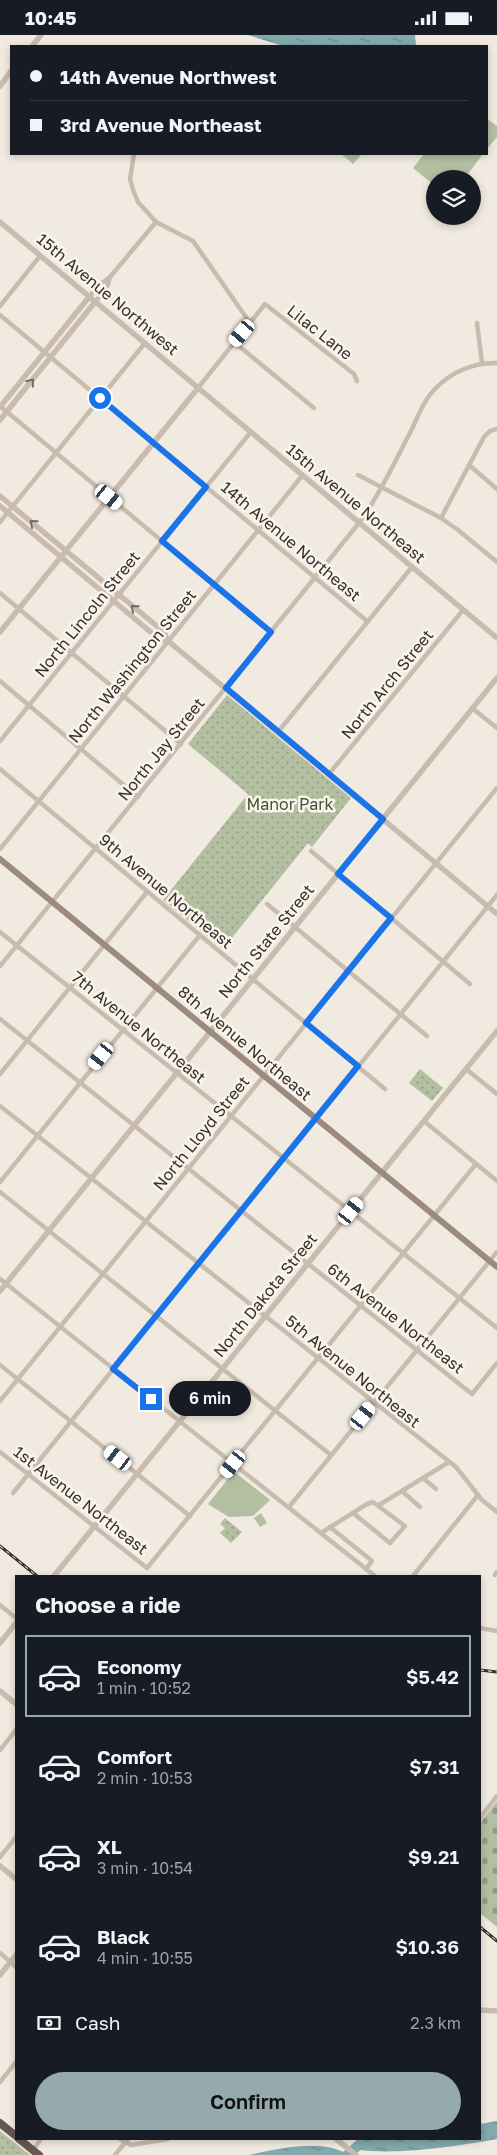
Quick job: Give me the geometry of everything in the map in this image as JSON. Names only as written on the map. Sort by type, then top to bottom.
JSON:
[{"type":"highway","points":[[0,2123],[15,2136]]},
{"type":"highway","points":[[21,2140],[36,2152]]},
{"type":"main road","name":"8th Avenue Northeast","points":[[0,859],[497,1267]]},
{"type":"street","points":[[33,45],[41,35]]},
{"type":"street","points":[[0,85],[10,72]]},
{"type":"street","points":[[0,631],[250,323],[193,241],[156,222],[146,212],[133,190],[130,179],[134,155]]},
{"type":"street","name":"15th Avenue Northwest","points":[[0,222],[198,388]]},
{"type":"street","points":[[156,222],[110,277],[99,285],[0,407],[271,632]]},
{"type":"street","points":[[0,306],[40,256]]},
{"type":"street","points":[[0,420],[106,290],[110,277]]},
{"type":"street","name":"Lilac Lane","points":[[250,323],[265,305],[354,374],[357,381]]},
{"type":"street","name":"14th Avenue Northeast","points":[[0,315],[367,621]]},
{"type":"street","points":[[477,323],[482,363],[497,363]]},
{"type":"street","points":[[234,342],[314,409]]},
{"type":"street","points":[[0,521],[145,343]]},
{"type":"street","name":"North Jay Street","points":[[0,967],[359,523],[381,488],[431,394],[444,381],[456,373],[482,363]]},
{"type":"street","name":"15th Avenue Northeast","points":[[198,388],[497,638]]},
{"type":"street","points":[[441,518],[484,437],[490,431],[497,429]]},
{"type":"street","name":"North Lincoln Street","points":[[0,741],[250,433]]},
{"type":"street","points":[[469,465],[497,489]]},
{"type":"street","points":[[358,475],[441,518],[497,562]]},
{"type":"street","name":"North Washington Street","points":[[0,849],[302,476]]},
{"type":"street","points":[[0,495],[164,632],[168,641]]},
{"type":"street","points":[[0,506],[159,639],[168,641],[226,688],[497,914]]},
{"type":"street","points":[[278,732],[412,567]]},
{"type":"street","points":[[0,593],[181,744]]},
{"type":"street","name":"North Arch Street","points":[[329,775],[463,610]]},
{"type":"street","name":"North State Street","points":[[0,1291],[497,678]]},
{"type":"street","points":[[0,681],[138,797]]},
{"type":"street","points":[[472,708],[497,728]]},
{"type":"street","name":"9th Avenue Northeast","points":[[0,769],[385,1089]]},
{"type":"street","name":"North Lloyd Street","points":[[0,1401],[497,787]]},
{"type":"street","points":[[310,851],[470,984]]},
{"type":"street","points":[[0,1074],[148,892]]},
{"type":"street","points":[[13,1493],[497,895]]},
{"type":"street","points":[[267,904],[427,1036]]},
{"type":"street","name":"7th Avenue Northeast","points":[[0,932],[497,1328]]},
{"type":"street","points":[[0,1182],[200,935]]},
{"type":"street","name":"6th Avenue Northeast","points":[[0,1019],[472,1394],[497,1363]]},
{"type":"street","name":"North Dakota Street","points":[[55,1575],[497,1031]]},
{"type":"street","points":[[466,1069],[497,1093]]},
{"type":"street","name":"5th Avenue Northeast","points":[[0,1105],[449,1462],[459,1471],[478,1495],[497,1512]]},
{"type":"street","points":[[424,1121],[497,1181]]},
{"type":"street","points":[[0,1365],[190,1516],[476,1164]]},
{"type":"street","points":[[0,1192],[331,1455]]},
{"type":"street","points":[[289,1507],[497,1252]]},
{"type":"street","points":[[0,1279],[374,1575]]},
{"type":"street","name":"1st Avenue Northeast","points":[[0,1452],[147,1568],[190,1516]]},
{"type":"street","points":[[379,1505],[449,1462]]},
{"type":"street","points":[[423,1478],[436,1489]]},
{"type":"street","points":[[402,1491],[420,1507]]},
{"type":"street","points":[[414,1575],[478,1495]]},
{"type":"street","points":[[321,1533],[353,1513],[374,1502],[405,1526],[390,1543],[353,1513]]},
{"type":"street","points":[[330,1527],[372,1561],[366,1569]]},
{"type":"street","points":[[0,1605],[15,1617]]},
{"type":"street","points":[[0,1643],[15,1624]]},
{"type":"street","points":[[481,1628],[497,1631]]},
{"type":"street","points":[[0,1691],[15,1703]]},
{"type":"street","points":[[0,1750],[15,1732]]},
{"type":"street","points":[[481,1817],[497,1797]]},
{"type":"street","points":[[0,1857],[15,1838]]},
{"type":"street","points":[[0,1866],[15,1878]]},
{"type":"street","points":[[0,1953],[15,1966]]},
{"type":"street","points":[[0,1975],[15,1956]]},
{"type":"street","points":[[481,2010],[497,2011]]},
{"type":"street","points":[[0,2082],[15,2063]]},
{"type":"street","points":[[36,2152],[41,2140]]},
{"type":"street","points":[[115,2155],[127,2141],[136,2145],[163,2140]]},
{"type":"street","points":[[337,2140],[356,2155]]},
{"type":"green space","points":[[488,119],[497,126],[497,137],[488,148]]},
{"type":"green space","points":[[342,155],[361,155],[353,164]]},
{"type":"green space","points":[[423,155],[482,155],[471,170],[426,170],[426,179],[413,168]]},
{"type":"green space","name":"Manor Park","points":[[227,695],[351,798],[312,847],[308,843],[223,949],[163,900],[248,794],[188,744]]},
{"type":"green space","points":[[420,1069],[443,1088],[432,1101],[409,1083]]},
{"type":"green space","points":[[236,1473],[270,1500],[253,1516],[229,1517],[208,1504],[232,1474]]},
{"type":"green space","points":[[261,1513],[267,1523],[260,1527],[254,1518]]},
{"type":"green space","points":[[225,1518],[242,1532],[231,1543],[220,1533],[225,1528],[220,1524]]},
{"type":"green space","points":[[497,1801],[497,1927],[481,1914],[481,1822]]},
{"type":"green space","points":[[0,2131],[30,2155],[0,2155]]},
{"type":"water","points":[[248,35],[415,35],[416,45],[280,45]]},
{"type":"water","points":[[497,2121],[497,2139],[410,2151],[361,2150],[354,2155],[249,2155],[297,2146],[322,2146],[343,2152],[357,2140],[481,2140],[481,2124]]},
{"type":"railway","points":[[0,1546],[36,1575]]},
{"type":"railway","points":[[481,1670],[497,1672]]},
{"type":"railway","points":[[481,1928],[497,1941]]},
{"type":"route","points":[[100,398],[206,487],[162,541],[271,632],[226,688],[383,819],[338,874],[391,918],[306,1023],[358,1066],[113,1369],[151,1399]]}]
